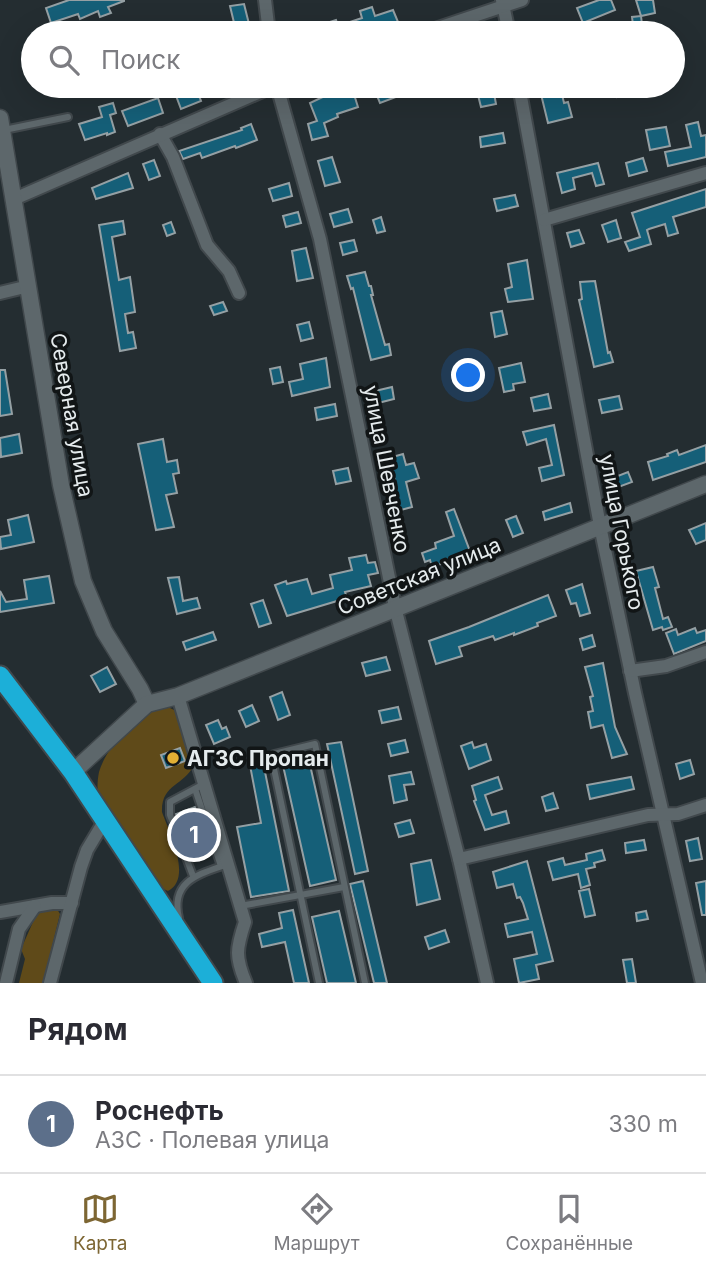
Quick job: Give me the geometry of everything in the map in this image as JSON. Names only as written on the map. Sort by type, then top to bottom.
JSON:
[{"type":"highway","points":[[0,676],[73,772],[213,983]]},
{"type":"street","points":[[265,0],[268,21]]},
{"type":"street","points":[[455,21],[503,3],[522,0]]},
{"type":"street","points":[[503,3],[507,21]]},
{"type":"street","points":[[15,199],[247,98]]},
{"type":"street","name":"улица Шевченко","points":[[279,98],[320,239],[396,607],[487,983]]},
{"type":"street","name":"улица Горького","points":[[521,98],[600,526],[630,671],[702,983]]},
{"type":"street","name":"Северная улица","points":[[1,124],[61,485],[83,581],[104,631],[141,689],[147,705]]},
{"type":"street","points":[[160,134],[173,158],[207,245],[229,271],[239,293]]},
{"type":"street","points":[[544,220],[706,173]]},
{"type":"street","points":[[0,293],[29,286]]},
{"type":"street","name":"Советская улица","points":[[147,705],[178,696],[706,484]]},
{"type":"street","points":[[630,671],[667,666],[706,652]]},
{"type":"street","points":[[178,696],[200,786],[245,922],[237,947],[237,963],[246,983]]},
{"type":"street","points":[[73,772],[147,705]]},
{"type":"street","points":[[459,859],[648,815],[664,815],[706,805]]},
{"type":"street","points":[[50,983],[87,850],[105,820]]},
{"type":"street","points":[[0,912],[72,903]]},
{"type":"street","points":[[6,983],[19,929],[35,906]]},
{"type":"lane","points":[[1,124],[68,117]]},
{"type":"lane","points":[[319,983],[273,764],[274,754],[315,744],[365,983]]},
{"type":"lane","points":[[183,937],[177,912],[183,886],[193,876],[225,865],[207,824],[200,786],[170,802],[170,815],[193,876]]},
{"type":"lane","points":[[177,835],[207,824]]},
{"type":"lane","points":[[240,906],[344,887]]},
{"type":"shaded area","points":[[166,706],[176,711],[194,765],[185,777],[169,790],[163,803],[162,812],[174,842],[179,866],[179,876],[168,891],[159,887],[99,800],[97,786],[103,762],[125,731],[145,715]]},
{"type":"shaded area","points":[[43,909],[57,909],[60,914],[43,983],[19,983],[25,959],[21,949],[37,913]]},
{"type":"building","points":[[69,0],[124,0],[108,7],[111,13],[100,17],[98,11],[80,19],[78,14],[50,21],[46,8]]},
{"type":"building","points":[[599,0],[611,0],[615,10],[582,21],[577,8]]},
{"type":"building","points":[[636,0],[653,0],[655,13],[641,16]]},
{"type":"building","points":[[244,4],[248,21],[234,21],[230,6]]},
{"type":"building","points":[[372,7],[375,16],[393,10],[398,21],[353,21],[362,18],[360,11]]},
{"type":"building","points":[[641,16],[642,21],[632,21],[632,17]]},
{"type":"building","points":[[158,98],[163,113],[128,126],[122,111]]},
{"type":"building","points":[[177,98],[200,98],[201,101],[181,109]]},
{"type":"building","points":[[321,98],[355,98],[358,107],[337,114],[338,117],[324,123],[328,136],[312,140],[308,124],[317,121],[310,103]]},
{"type":"building","points":[[378,98],[393,98],[380,103]]},
{"type":"building","points":[[479,98],[495,98],[496,104],[481,107]]},
{"type":"building","points":[[542,98],[563,98],[564,103],[568,102],[572,117],[548,123]]},
{"type":"building","points":[[113,103],[116,113],[110,115],[115,132],[85,140],[79,124],[102,117],[99,107]]},
{"type":"building","points":[[698,122],[701,136],[706,135],[706,157],[668,166],[665,152],[691,147],[686,125]]},
{"type":"building","points":[[251,124],[257,140],[236,148],[235,146],[202,158],[200,153],[183,159],[179,151],[242,130],[241,128]]},
{"type":"building","points":[[666,127],[670,146],[650,150],[646,130]]},
{"type":"building","points":[[503,133],[505,143],[481,147],[480,137]]},
{"type":"building","points":[[332,157],[340,182],[325,186],[318,161]]},
{"type":"building","points":[[643,158],[647,171],[629,176],[626,163]]},
{"type":"building","points":[[154,160],[160,176],[149,180],[143,164]]},
{"type":"building","points":[[598,163],[604,184],[596,186],[592,173],[573,178],[575,189],[562,193],[557,173]]},
{"type":"building","points":[[128,173],[133,188],[96,199],[92,188]]},
{"type":"building","points":[[289,183],[292,196],[273,201],[269,189]]},
{"type":"building","points":[[706,189],[706,207],[673,217],[678,233],[668,236],[665,224],[649,229],[647,230],[651,244],[629,251],[625,242],[640,237],[632,213]]},
{"type":"building","points":[[515,195],[518,206],[497,211],[494,199]]},
{"type":"building","points":[[348,209],[352,222],[334,227],[330,214]]},
{"type":"building","points":[[298,212],[301,223],[286,227],[283,216]]},
{"type":"building","points":[[381,217],[385,231],[377,233],[373,220]]},
{"type":"building","points":[[616,220],[621,238],[608,242],[602,225]]},
{"type":"building","points":[[123,221],[125,234],[112,237],[119,280],[130,277],[135,312],[125,314],[128,333],[133,332],[136,348],[120,351],[99,225]]},
{"type":"building","points":[[171,222],[175,233],[167,236],[163,225]]},
{"type":"building","points":[[579,230],[584,243],[571,247],[567,233]]},
{"type":"building","points":[[354,240],[357,251],[343,255],[340,243]]},
{"type":"building","points":[[306,248],[313,278],[297,281],[292,251]]},
{"type":"building","points":[[527,260],[533,299],[508,302],[505,289],[512,287],[508,264]]},
{"type":"building","points":[[365,272],[385,345],[389,344],[391,355],[371,360],[353,288],[351,289],[347,276]]},
{"type":"building","points":[[595,281],[608,353],[610,352],[613,362],[594,367],[579,300],[582,299],[580,282]]},
{"type":"building","points":[[223,302],[227,311],[214,315],[210,306]]},
{"type":"building","points":[[502,311],[507,334],[495,337],[491,313]]},
{"type":"building","points":[[309,322],[313,338],[301,341],[297,325]]},
{"type":"building","points":[[326,358],[330,387],[292,396],[289,382],[303,379],[300,364]]},
{"type":"building","points":[[521,363],[525,382],[513,384],[514,390],[504,392],[499,368]]},
{"type":"building","points":[[280,367],[283,382],[273,384],[270,369]]},
{"type":"building","points":[[0,370],[5,370],[12,414],[0,416]]},
{"type":"building","points":[[392,387],[394,399],[378,403],[375,391]]},
{"type":"building","points":[[548,394],[551,408],[534,411],[531,398]]},
{"type":"building","points":[[619,396],[622,409],[602,413],[599,400]]},
{"type":"building","points":[[335,404],[337,416],[317,420],[315,408]]},
{"type":"building","points":[[554,425],[564,475],[542,481],[539,468],[552,465],[546,439],[527,445],[523,432]]},
{"type":"building","points":[[19,434],[22,453],[1,457],[0,438]]},
{"type":"building","points":[[163,439],[167,462],[177,460],[179,473],[173,474],[177,493],[166,495],[174,527],[156,530],[138,444]]},
{"type":"building","points":[[706,445],[706,462],[653,480],[648,462],[668,456],[667,454],[677,450],[679,455]]},
{"type":"building","points":[[403,454],[406,465],[414,463],[419,478],[406,482],[412,507],[397,511],[390,486],[396,485],[389,458]]},
{"type":"building","points":[[348,468],[351,481],[336,484],[333,471]]},
{"type":"building","points":[[628,472],[632,482],[613,489],[610,479]]},
{"type":"building","points":[[570,503],[572,512],[545,520],[543,512]]},
{"type":"building","points":[[454,509],[471,554],[432,567],[430,560],[425,562],[422,553],[436,548],[435,543],[454,536],[446,512]]},
{"type":"building","points":[[28,515],[34,542],[1,549],[0,537],[11,535],[8,520]]},
{"type":"building","points":[[516,516],[523,533],[513,537],[506,520]]},
{"type":"building","points":[[706,523],[706,540],[696,544],[689,530]]},
{"type":"building","points":[[366,555],[368,563],[375,562],[378,573],[368,575],[371,586],[345,592],[347,598],[287,616],[275,585],[307,579],[312,594],[333,588],[330,575],[352,570],[349,558]]},
{"type":"building","points":[[653,567],[659,587],[655,588],[663,619],[668,617],[672,627],[663,630],[662,627],[653,630],[636,571]]},
{"type":"building","points":[[49,576],[54,603],[0,612],[0,591],[6,602],[27,599],[24,580]]},
{"type":"building","points":[[179,577],[183,601],[197,598],[200,608],[177,614],[168,578]]},
{"type":"building","points":[[582,584],[590,613],[580,616],[576,603],[571,604],[566,590]]},
{"type":"building","points":[[548,595],[556,616],[514,635],[495,640],[493,636],[459,647],[462,656],[436,664],[429,641]]},
{"type":"building","points":[[263,600],[271,623],[259,627],[251,604]]},
{"type":"building","points":[[695,628],[697,633],[706,630],[706,641],[674,654],[666,633],[676,629],[678,635]]},
{"type":"building","points":[[213,632],[216,640],[186,650],[183,642]]},
{"type":"building","points":[[592,635],[595,646],[583,650],[580,639]]},
{"type":"building","points":[[386,657],[390,670],[366,676],[362,663]]},
{"type":"building","points":[[603,663],[615,727],[627,754],[612,758],[603,725],[591,728],[588,712],[593,711],[590,697],[593,696],[585,667]]},
{"type":"building","points":[[107,667],[116,684],[100,692],[91,676]]},
{"type":"building","points":[[282,692],[290,715],[278,720],[270,697]]},
{"type":"building","points":[[252,705],[259,721],[246,727],[239,711]]},
{"type":"building","points":[[398,707],[401,719],[382,723],[379,711]]},
{"type":"building","points":[[218,720],[222,729],[226,727],[230,737],[214,744],[206,725]]},
{"type":"building","points":[[405,740],[408,752],[391,756],[388,744]]},
{"type":"building","points":[[341,742],[368,871],[355,874],[327,744]]},
{"type":"building","points":[[472,742],[474,748],[486,744],[491,760],[469,769],[461,746]]},
{"type":"building","name":"АГЗС Пропан","points":[[180,748],[185,761],[166,768],[161,755]]},
{"type":"building","points":[[308,756],[336,880],[310,886],[282,761]]},
{"type":"building","points":[[262,757],[289,891],[251,897],[237,827],[261,823],[249,760]]},
{"type":"building","points":[[690,760],[694,774],[680,779],[676,764]]},
{"type":"building","points":[[411,772],[414,784],[404,785],[407,800],[394,803],[389,776]]},
{"type":"building","points":[[498,777],[502,789],[485,795],[492,815],[506,811],[509,823],[485,830],[474,801],[476,800],[472,786]]},
{"type":"building","points":[[631,777],[634,789],[590,799],[587,785]]},
{"type":"building","points":[[553,793],[558,808],[546,811],[542,797]]},
{"type":"building","points":[[195,807],[200,821],[181,828],[176,814]]},
{"type":"building","points":[[410,820],[414,833],[399,837],[395,824]]},
{"type":"building","points":[[203,831],[210,851],[192,858],[187,838]]},
{"type":"building","points":[[698,838],[702,859],[690,861],[686,841]]},
{"type":"building","points":[[644,840],[646,850],[626,853],[625,843]]},
{"type":"building","points":[[602,850],[605,860],[586,869],[590,885],[581,888],[578,874],[553,880],[548,862],[563,858],[565,865],[587,860],[586,854]]},
{"type":"building","points":[[431,860],[440,899],[417,905],[411,864]]},
{"type":"building","points":[[527,861],[553,961],[536,965],[539,979],[519,983],[514,959],[537,954],[532,932],[508,937],[505,924],[528,919],[513,884],[497,888],[493,872]]},
{"type":"building","points":[[363,881],[387,983],[374,983],[350,884]]},
{"type":"building","points":[[706,881],[706,915],[702,915],[696,883]]},
{"type":"building","points":[[589,889],[595,915],[585,917],[579,891]]},
{"type":"building","points":[[293,910],[309,983],[294,983],[285,942],[262,947],[259,934],[282,928],[279,913]]},
{"type":"building","points":[[339,911],[356,983],[327,983],[312,917]]},
{"type":"building","points":[[646,911],[648,919],[637,921],[636,913]]},
{"type":"building","points":[[445,930],[449,942],[429,949],[425,937]]},
{"type":"building","points":[[632,959],[636,983],[627,983],[623,960]]},
{"type":"place","name":"АГЗС Пропан","points":[[173,758]]},
{"type":"place","name":"Роснефть","points":[[194,835]]}]
